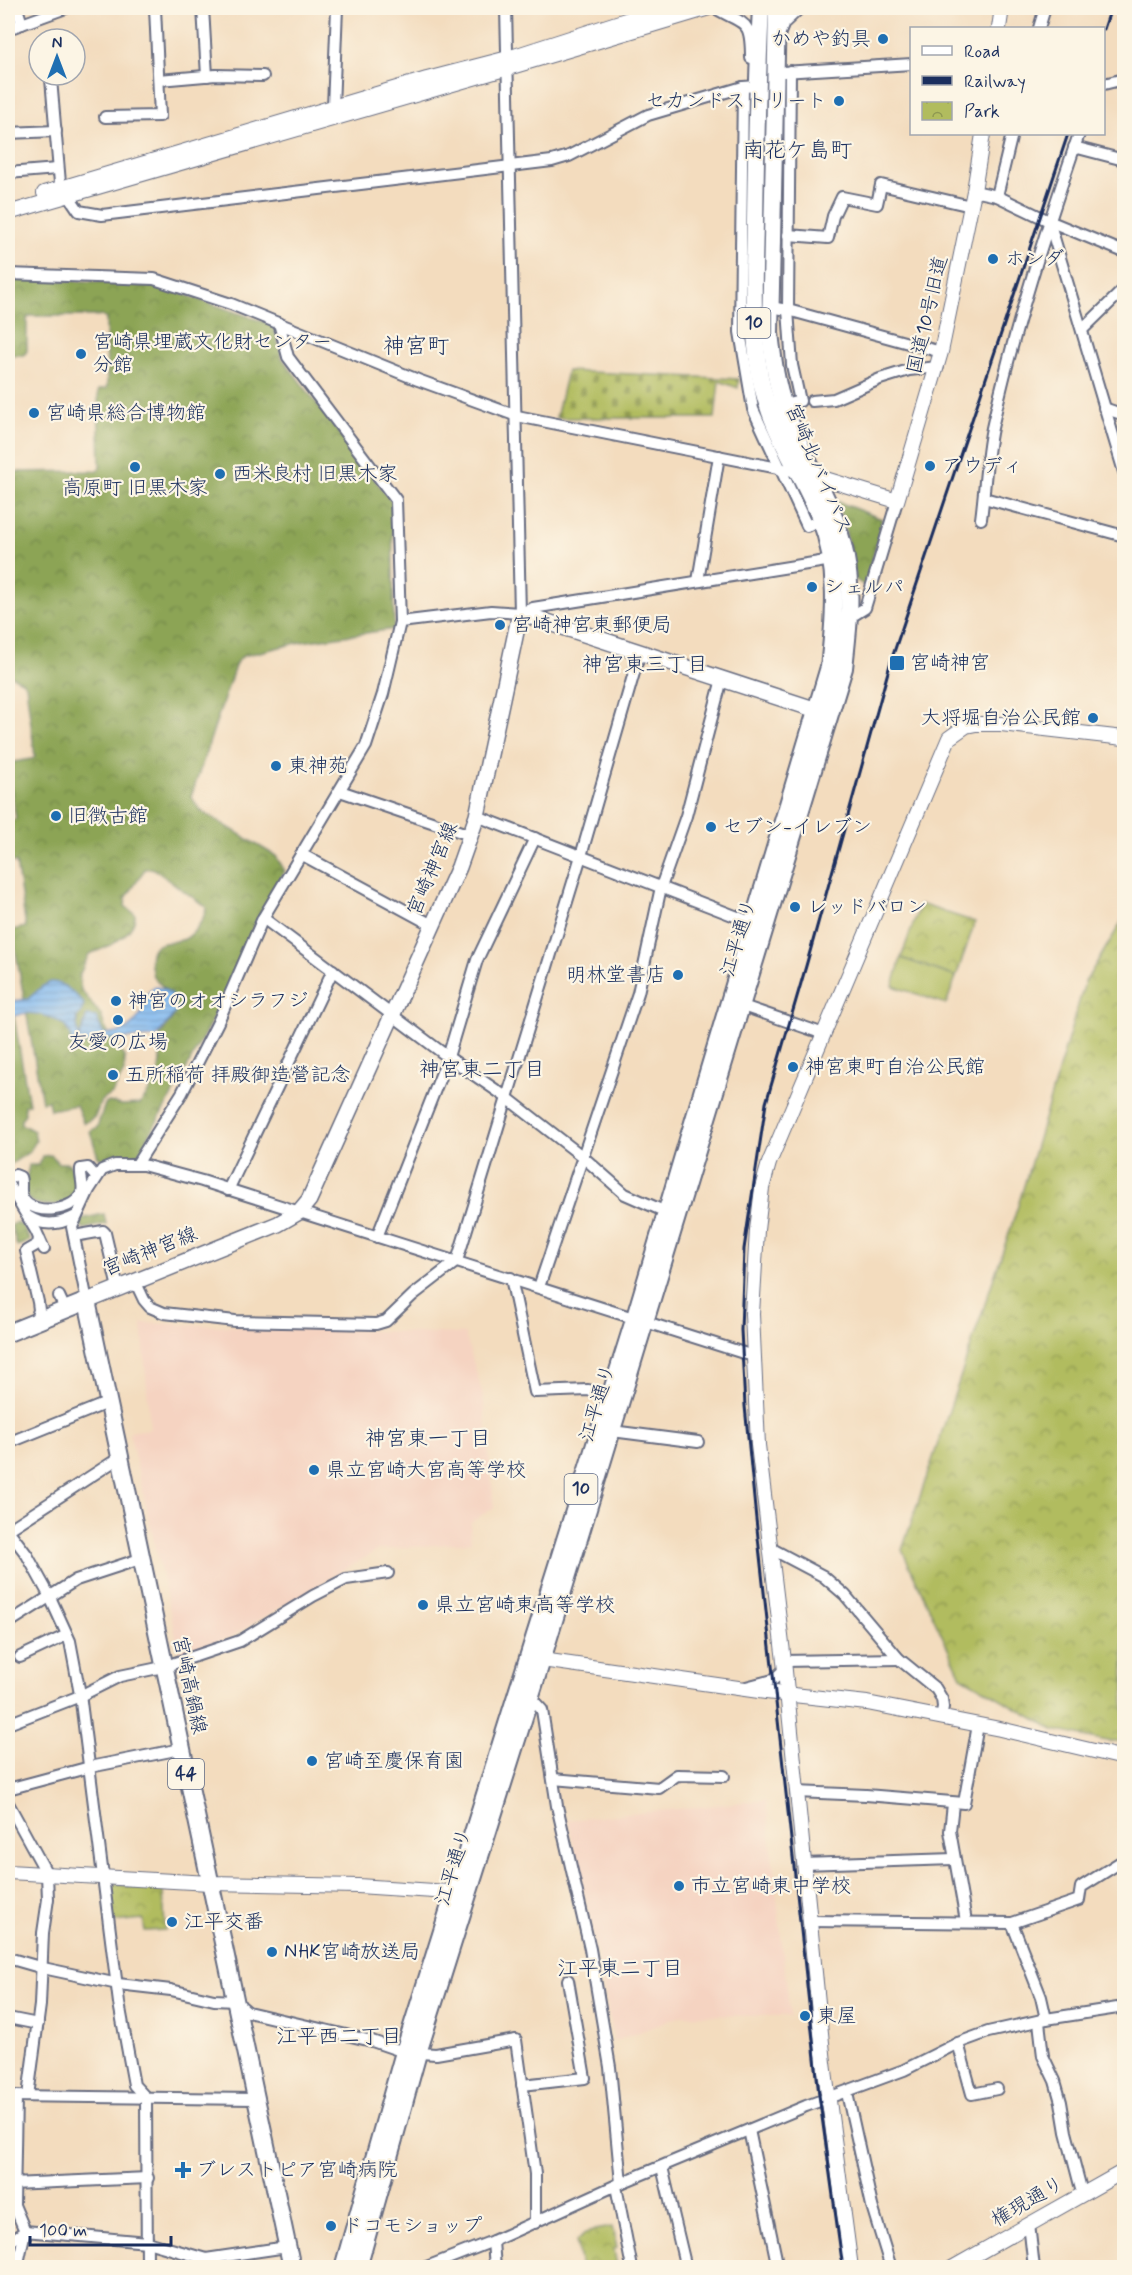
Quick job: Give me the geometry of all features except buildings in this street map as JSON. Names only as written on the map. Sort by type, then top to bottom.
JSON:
[{"type":"main road","name":"宮崎北バイパス","points":[[761,8],[750,86],[754,334],[760,379],[773,423],[820,520],[832,560],[842,621]]},
{"type":"main road","name":"宮崎北バイパス","points":[[777,8],[777,39],[783,72],[770,333],[776,374],[785,410],[833,515],[846,558],[842,621]]},
{"type":"main road","points":[[520,613],[822,711]]},
{"type":"main road","name":"宮崎神宮線","points":[[87,1301],[278,1224],[299,1212],[309,1200],[391,1013],[459,867],[477,816],[520,613]]},
{"type":"main road","name":"江平通り","points":[[343,2268],[535,1658],[612,1431],[666,1212],[735,1003],[753,923],[822,711],[844,668],[842,621]]},
{"type":"main road","name":"江平通り","points":[[461,1892],[529,1696],[535,1658],[610,1395],[640,1318],[822,711]]},
{"type":"main road","points":[[8,1333],[35,1322],[62,1303],[87,1301]]},
{"type":"main road","name":"宮崎高鍋線","points":[[87,1301],[292,2268]]},
{"type":"main road","name":"江平通り","points":[[358,2268],[411,2053]]},
{"type":"street","points":[[17,8],[22,24]]},
{"type":"street","points":[[8,29],[65,8]]},
{"type":"street","points":[[105,117],[160,116],[155,8]]},
{"type":"street","points":[[203,8],[207,76]]},
{"type":"street","points":[[333,107],[338,8]]},
{"type":"street","points":[[506,8],[520,613]]},
{"type":"street","points":[[8,213],[66,192],[333,107],[508,63],[663,8]]},
{"type":"street","points":[[8,203],[66,192],[508,63],[709,8]]},
{"type":"street","points":[[715,8],[739,19],[748,28],[751,37],[740,332],[753,409],[807,526],[820,520]]},
{"type":"street","points":[[777,39],[784,23],[800,8]]},
{"type":"street","points":[[999,27],[1002,8]]},
{"type":"street","points":[[1039,27],[1045,8]]},
{"type":"street","points":[[785,410],[792,403],[800,401],[792,365],[788,310],[783,72],[910,64]]},
{"type":"street","points":[[159,80],[207,76],[263,76]]},
{"type":"street","points":[[1105,84],[1125,79]]},
{"type":"street","points":[[52,87],[60,183],[78,211],[102,215],[552,161],[569,156],[648,115],[750,86]]},
{"type":"street","points":[[8,133],[56,131]]},
{"type":"street","name":"国道10号旧道","points":[[897,501],[938,368],[974,191],[983,135]]},
{"type":"street","points":[[997,196],[1012,135]]},
{"type":"street","points":[[981,519],[992,430],[1049,221],[1078,135]]},
{"type":"street","points":[[1074,147],[1125,160]]},
{"type":"street","points":[[8,173],[57,169]]},
{"type":"street","points":[[788,235],[828,238],[833,216],[843,197],[877,204],[881,185],[971,206]]},
{"type":"street","points":[[974,191],[997,196],[1049,221],[1125,252]]},
{"type":"street","points":[[1049,221],[1125,472]]},
{"type":"street","points":[[8,274],[154,279],[231,304],[418,380],[517,416],[816,475],[897,501],[865,608],[842,621]]},
{"type":"street","points":[[1082,330],[1125,289]]},
{"type":"street","points":[[770,307],[941,352]]},
{"type":"street","points":[[137,1164],[188,1083],[219,1022],[263,918],[366,746],[383,693],[400,622],[396,500],[288,357],[279,323]]},
{"type":"street","points":[[812,401],[834,399],[909,370],[938,368]]},
{"type":"street","points":[[1104,408],[1125,415]]},
{"type":"street","points":[[698,581],[719,456]]},
{"type":"street","points":[[984,498],[1125,536]]},
{"type":"street","points":[[400,622],[491,611],[520,613],[533,608],[832,560]]},
{"type":"street","points":[[135,1281],[150,1307],[164,1313],[235,1321],[376,1324],[386,1321],[413,1295],[457,1262],[581,856],[640,652]]},
{"type":"street","points":[[539,1287],[638,993],[661,887],[686,816],[722,679]]},
{"type":"street","points":[[851,2268],[828,2099],[808,1921],[784,1665],[758,1445],[752,1314],[762,1188],[769,1163],[949,738],[966,726],[1001,724],[1125,738]]},
{"type":"street","points":[[340,790],[470,835]]},
{"type":"street","points":[[477,816],[753,923]]},
{"type":"street","points":[[377,1237],[448,1057],[477,960],[535,838]]},
{"type":"street","points":[[301,854],[432,925]]},
{"type":"street","points":[[263,918],[448,1057],[506,1097],[583,1157],[625,1194],[666,1212]]},
{"type":"street","points":[[228,1190],[333,970]]},
{"type":"street","points":[[735,1003],[824,1034]]},
{"type":"street","points":[[87,1301],[73,1232],[76,1216],[99,1174],[115,1165],[137,1164],[512,1278],[753,1356]]},
{"type":"street","points":[[8,1180],[9,1177],[15,1175],[20,1177],[21,1196],[24,1202],[31,1208],[42,1210],[68,1206],[80,1197],[83,1191],[81,1169],[88,1167],[99,1174]]},
{"type":"street","points":[[8,1184],[44,1249]]},
{"type":"street","points":[[26,1214],[36,1221],[50,1224],[66,1222],[76,1216]]},
{"type":"street","points":[[73,1232],[103,1231],[105,1233],[118,1288]]},
{"type":"street","points":[[35,1322],[39,1310],[27,1251],[38,1244],[39,1238]]},
{"type":"street","points":[[512,1278],[535,1392],[588,1390],[610,1395]]},
{"type":"street","points":[[8,1443],[107,1403]]},
{"type":"street","points":[[612,1431],[698,1442]]},
{"type":"street","points":[[119,1458],[8,1530],[27,1555],[67,1635],[80,1696],[119,2003],[134,2085],[146,2098],[147,2268]]},
{"type":"street","points":[[770,1548],[823,1576],[845,1595],[899,1659],[936,1689],[942,1699],[941,1718]]},
{"type":"street","points":[[8,1623],[76,1580],[140,1559]]},
{"type":"street","points":[[8,1724],[80,1696],[120,1676],[163,1667],[240,1641],[313,1596],[346,1579],[388,1573]]},
{"type":"street","points":[[20,1657],[67,1635]]},
{"type":"street","points":[[535,1658],[787,1694],[867,1703],[1125,1758]]},
{"type":"street","points":[[784,1665],[899,1659]]},
{"type":"street","points":[[743,1688],[773,1680],[784,1665]]},
{"type":"street","points":[[529,1696],[542,1710],[556,1806],[590,1950],[610,2067],[618,2185],[632,2268]]},
{"type":"street","points":[[796,1792],[964,1803],[978,1725]]},
{"type":"street","points":[[8,1790],[90,1767],[181,1749]]},
{"type":"street","points":[[553,1779],[659,1788],[677,1775],[724,1776]]},
{"type":"street","points":[[8,1803],[47,1874],[48,1899],[43,1933],[43,1968],[28,2096]]},
{"type":"street","points":[[953,1804],[950,1831],[966,1921]]},
{"type":"street","points":[[803,1864],[954,1858]]},
{"type":"street","points":[[808,1921],[1012,1923],[1079,1900],[1080,1887],[1125,1860]]},
{"type":"street","points":[[8,1872],[210,1883],[358,1886],[461,1892]]},
{"type":"street","points":[[1012,1923],[1041,1997],[1043,2056],[1062,2102],[1066,2132],[1082,2193]]},
{"type":"street","points":[[8,1958],[118,1984],[171,1990],[214,2000],[235,2001],[248,2012],[372,2041],[411,2053],[436,2054],[516,2040],[535,2174],[535,2223]]},
{"type":"street","points":[[522,2085],[585,2078],[568,1980]]},
{"type":"street","points":[[424,2268],[493,2241],[618,2185],[806,2106],[847,2093],[904,2070],[958,2043],[988,2032],[1042,2020],[1125,2007]]},
{"type":"street","points":[[8,2018],[38,2024]]},
{"type":"street","points":[[958,2043],[972,2094],[997,2089]]},
{"type":"street","points":[[847,2093],[872,2206],[891,2268]]},
{"type":"street","points":[[18,2268],[25,2231],[14,2205],[11,2183],[12,2096],[255,2099]]},
{"type":"street","points":[[748,2130],[778,2268]]},
{"type":"street","points":[[662,2167],[686,2268]]},
{"type":"street","name":"権現通り","points":[[952,2268],[1125,2170]]},
{"type":"street","points":[[11,2183],[148,2178]]},
{"type":"street","points":[[1029,2224],[1034,2268]]},
{"type":"street","points":[[8,2243],[25,2231],[147,2242],[206,2259],[287,2247]]},
{"type":"street","points":[[493,2241],[495,2268]]},
{"type":"shaded area","name":"県立宮崎大宮高等学校","points":[[142,1323],[465,1334],[483,1395],[494,1507],[470,1523],[471,1542],[378,1550],[229,1638],[180,1655],[129,1432],[150,1429]]},
{"type":"shaded area","name":"市立宮崎東中学校","points":[[766,1800],[790,2016],[683,2015],[614,2042],[568,1820]]},
{"type":"green space","points":[[8,279],[151,283],[270,324],[275,330],[282,358],[392,502],[394,629],[301,642],[243,656],[236,663],[191,797],[201,811],[276,856],[285,871],[258,918],[222,1001],[174,1092],[139,1153],[132,1158],[102,1159],[98,1157],[90,1131],[97,1127],[105,1104],[109,1102],[122,1105],[140,1104],[153,1086],[159,1072],[160,1035],[173,1017],[176,1004],[169,993],[153,977],[151,953],[160,944],[185,939],[189,936],[202,921],[206,907],[152,868],[145,869],[126,898],[125,906],[135,914],[134,922],[125,935],[111,945],[89,954],[79,976],[81,990],[101,1015],[105,1028],[125,1058],[124,1072],[112,1094],[101,1101],[95,1117],[85,1123],[76,1105],[50,1110],[48,1101],[42,1102],[12,930],[26,927],[16,862],[8,863],[8,821],[16,819],[11,789],[8,789],[8,763],[35,757],[26,685],[8,674],[8,472],[97,471],[100,467],[98,390],[107,388],[106,319],[102,316],[29,316],[27,351],[24,355],[8,355]]},
{"type":"green space","points":[[567,371],[739,379],[738,388],[719,381],[715,418],[556,418]]},
{"type":"green space","points":[[836,501],[882,519],[866,587],[855,579],[844,524]]},
{"type":"green space","points":[[920,904],[975,922],[956,977],[901,958]]},
{"type":"green space","points":[[1124,918],[1124,1742],[1112,1742],[1054,1730],[961,1676],[902,1550],[1017,1209],[1085,982]]},
{"type":"green space","points":[[901,958],[956,977],[946,1004],[893,986]]},
{"type":"green space","points":[[8,982],[29,1104],[24,1105],[25,1114],[21,1119],[21,1124],[34,1131],[36,1141],[29,1152],[8,1166]]},
{"type":"green space","points":[[51,1155],[59,1163],[68,1163],[76,1178],[77,1189],[71,1198],[62,1203],[39,1204],[30,1200],[25,1193],[29,1165],[38,1165],[43,1156]]},
{"type":"green space","points":[[104,1214],[106,1224],[84,1229],[80,1224],[81,1219]]},
{"type":"green space","points":[[16,1222],[23,1226],[30,1240],[17,1246],[11,1226]]},
{"type":"green space","points":[[112,1884],[163,1890],[165,1930],[145,1931],[143,1919],[113,1922],[110,1887]]},
{"type":"green space","points":[[612,2227],[617,2248],[614,2249],[617,2267],[581,2267],[576,2241],[589,2231]]},
{"type":"water","points":[[51,982],[65,987],[84,1004],[76,1018],[79,1039],[87,1016],[96,1017],[103,1033],[111,1034],[126,1029],[138,1018],[146,995],[154,987],[164,989],[171,995],[175,1003],[175,1013],[156,1037],[106,1039],[75,1046],[70,1044],[71,1037],[68,1030],[57,1020],[33,1013],[8,1017],[8,1002],[28,999]]},
{"type":"railway","points":[[1105,27],[1111,8]]},
{"type":"railway","points":[[843,2268],[819,2095],[745,1406],[741,1330],[744,1249],[766,1103],[891,661],[1068,135]]},
{"type":"place","name":"かめや釣具","points":[[883,39]]},
{"type":"place","name":"セカンドストリート","points":[[839,101]]},
{"type":"place","name":"ホンダ","points":[[993,259]]},
{"type":"place","name":"宮崎県埋蔵文化財センター 分館","points":[[81,354]]},
{"type":"place","name":"宮崎県総合博物館","points":[[34,413]]},
{"type":"place","name":"アウディ","points":[[930,466]]},
{"type":"place","name":"高原町 旧黒木家","points":[[135,467]]},
{"type":"place","name":"西米良村 旧黒木家","points":[[220,474]]},
{"type":"place","name":"シェルパ","points":[[812,587]]},
{"type":"place","name":"宮崎神宮東郵便局","points":[[500,625]]},
{"type":"place","name":"宮崎神宮","points":[[897,663]]},
{"type":"place","name":"大将堀自治公民館","points":[[1093,718]]},
{"type":"place","name":"東神苑","points":[[276,766]]},
{"type":"place","name":"旧徴古館","points":[[56,816]]},
{"type":"place","name":"セブン-イレブン","points":[[711,827]]},
{"type":"place","name":"レッドバロン","points":[[795,907]]},
{"type":"place","name":"明林堂書店","points":[[678,975]]},
{"type":"place","name":"神宮のオオシラフジ","points":[[116,1001]]},
{"type":"place","name":"友愛の広場","points":[[118,1020]]},
{"type":"place","name":"神宮東町自治公民館","points":[[793,1067]]},
{"type":"place","name":"五所稲荷 拝殿御造營記念","points":[[113,1075]]},
{"type":"place","name":"県立宮崎大宮高等学校","points":[[314,1470]]},
{"type":"place","name":"県立宮崎東高等学校","points":[[423,1605]]},
{"type":"place","name":"宮崎至慶保育園","points":[[312,1761]]},
{"type":"place","name":"市立宮崎東中学校","points":[[679,1886]]},
{"type":"place","name":"江平交番","points":[[172,1922]]},
{"type":"place","name":"NHK宮崎放送局","points":[[272,1952]]},
{"type":"place","name":"東屋","points":[[805,2016]]},
{"type":"place","name":"ブレストピア宮崎病院","points":[[183,2170]]},
{"type":"place","name":"ドコモショップ","points":[[331,2226]]},
{"type":"district","name":"南花ケ島町","points":[[797,151]]},
{"type":"district","name":"神宮町","points":[[416,347]]},
{"type":"district","name":"神宮東三丁目","points":[[645,665]]},
{"type":"district","name":"神宮東二丁目","points":[[482,1070]]},
{"type":"district","name":"神宮東一丁目","points":[[428,1439]]},
{"type":"district","name":"江平東二丁目","points":[[620,1969]]},
{"type":"district","name":"江平西二丁目","points":[[339,2037]]}]
